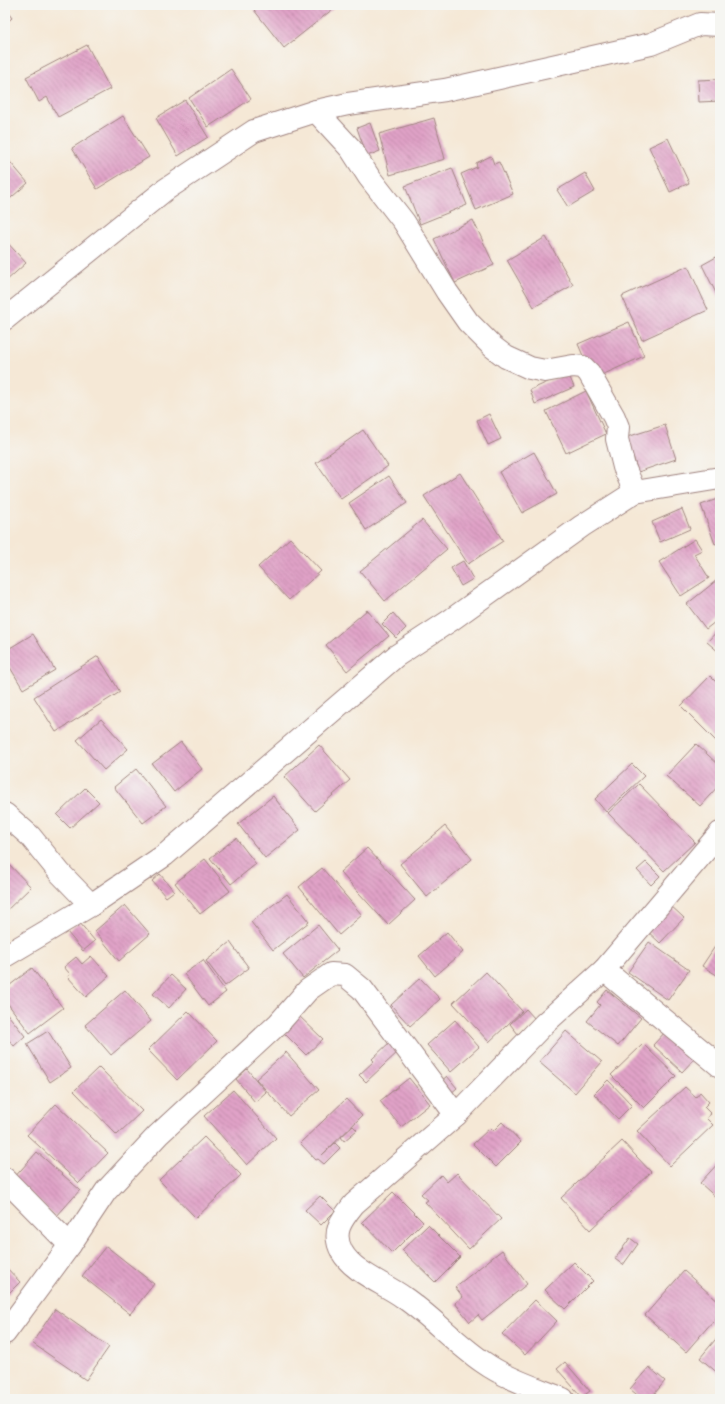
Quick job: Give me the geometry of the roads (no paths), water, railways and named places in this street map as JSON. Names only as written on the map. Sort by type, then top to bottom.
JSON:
[{"type":"street","points":[[5,319],[171,186],[254,131],[316,111],[348,104],[445,90],[650,44],[700,24],[720,25]]},
{"type":"street","points":[[316,111],[351,149],[369,177],[404,222],[447,292],[468,322],[493,347],[506,357],[530,368],[545,371],[573,366],[583,367],[589,373],[614,417],[618,427],[617,439],[624,467],[635,492]]},
{"type":"street","points":[[5,956],[91,905],[165,855],[396,656],[451,620],[582,526],[635,492],[720,478]]},
{"type":"street","points":[[5,814],[30,836],[60,873],[91,905]]},
{"type":"street","points":[[563,1399],[522,1383],[483,1362],[403,1296],[349,1262],[342,1252],[337,1236],[341,1220],[354,1204],[456,1115],[544,1024],[604,970],[720,833]]},
{"type":"street","points":[[604,970],[720,1066]]},
{"type":"street","points":[[5,1333],[70,1246],[106,1191],[158,1135],[279,1023],[308,990],[331,974],[345,975],[362,989],[456,1115]]},
{"type":"street","points":[[5,1179],[70,1246]]}]
